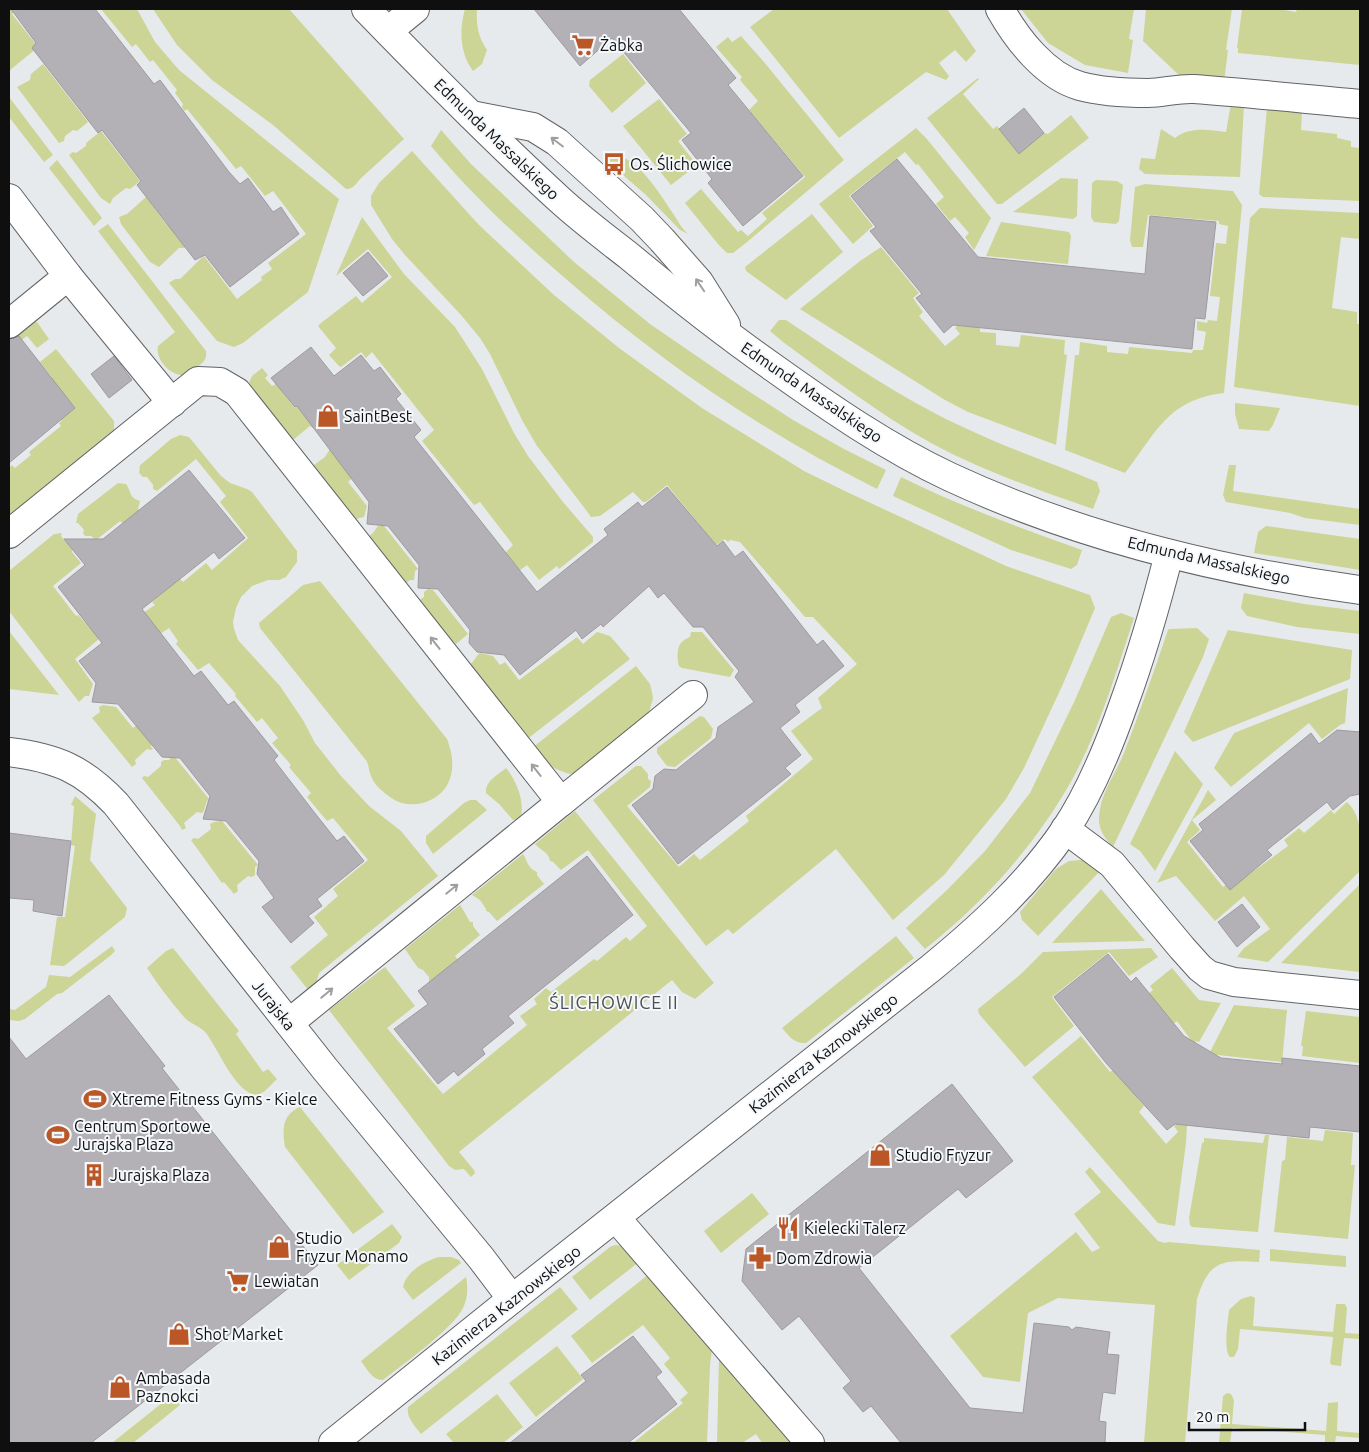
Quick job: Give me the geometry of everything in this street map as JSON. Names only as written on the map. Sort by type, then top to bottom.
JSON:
[{"type":"street","name":"Edmunda Massalskiego","points":[[366,9],[391,20],[470,115],[560,200],[736,341],[846,418],[881,440],[950,477],[1053,518],[1169,554],[1243,570],[1360,590]]},
{"type":"street","points":[[391,20],[415,9]]},
{"type":"street","points":[[1000,9],[1016,36],[1035,58],[1058,75],[1079,86],[1130,93],[1162,93],[1191,89],[1360,104]]},
{"type":"street","points":[[470,115],[533,127],[558,142],[642,219],[676,255],[699,282],[736,341]]},
{"type":"street","points":[[9,198],[68,276],[172,403]]},
{"type":"street","points":[[9,324],[68,276]]},
{"type":"street","points":[[9,534],[198,381],[220,382],[237,392],[561,802]]},
{"type":"street","name":"Kazimierza Kaznowskiego","points":[[333,1443],[967,938],[1023,883],[1065,830],[1096,772],[1113,734],[1148,633],[1169,554]]},
{"type":"street","points":[[289,1023],[693,695]]},
{"type":"street","name":"Jurajska","points":[[9,752],[30,754],[63,764],[77,771],[116,804],[289,1023],[481,1258],[512,1299]]},
{"type":"street","points":[[1065,830],[1112,864],[1182,948],[1209,975],[1234,982],[1360,995]]},
{"type":"street","points":[[616,1218],[810,1443]]},
{"type":"green space","points":[[9,9],[18,9],[12,14],[38,47],[9,71]]},
{"type":"green space","points":[[101,9],[137,9],[155,42],[179,70],[339,199],[308,292],[243,343],[234,347],[217,341],[169,283],[175,279],[180,279],[204,256],[237,299],[262,280],[261,277],[272,269],[268,263],[306,234],[273,191],[265,196],[241,166],[236,169],[187,109],[184,111],[183,104],[175,93],[177,90],[153,60],[150,62],[136,44],[132,47]]},
{"type":"green space","points":[[153,9],[289,9],[404,139],[354,186],[346,189],[273,125],[212,80],[177,45]]},
{"type":"green space","points":[[465,9],[477,9],[478,30],[487,50],[482,64],[473,71],[463,49],[461,33]]},
{"type":"green space","points":[[774,9],[947,9],[976,51],[966,62],[955,50],[939,63],[949,76],[946,80],[926,72],[839,138],[750,27]]},
{"type":"green space","points":[[1021,9],[1134,9],[1129,39],[1133,40],[1128,73],[1085,65],[1048,43]]},
{"type":"green space","points":[[1146,9],[1232,9],[1224,82],[1182,78],[1143,41]]},
{"type":"green space","points":[[1242,9],[1278,9],[1296,12],[1297,9],[1360,9],[1360,65],[1238,53]]},
{"type":"green space","points":[[741,36],[844,160],[747,242],[733,253],[727,253],[685,203],[701,189],[738,232],[741,230],[748,236],[767,219],[762,213],[805,177],[749,110],[758,101],[740,80],[742,77],[716,47],[728,37],[732,42]]},
{"type":"green space","points":[[623,54],[646,83],[612,113],[589,86],[590,80]]},
{"type":"green space","points":[[43,64],[88,122],[77,131],[73,130],[65,136],[64,141],[59,143],[17,87],[30,80],[31,74]]},
{"type":"green space","points":[[978,78],[963,94],[993,129],[997,126],[1019,153],[1044,133],[1048,134],[1071,115],[1089,138],[1002,204],[997,204],[927,118]]},
{"type":"green space","points":[[9,97],[53,155],[44,162],[9,117]]},
{"type":"green space","points":[[659,99],[687,134],[678,141],[697,165],[671,185],[623,126]]},
{"type":"green space","points":[[1232,104],[1244,105],[1240,177],[1145,174],[1139,169],[1141,158],[1155,159],[1161,129],[1175,138],[1193,130],[1226,132]]},
{"type":"green space","points":[[1267,108],[1302,112],[1301,130],[1337,134],[1337,138],[1351,141],[1351,147],[1360,148],[1360,201],[1263,197],[1259,194]]},
{"type":"green space","points":[[916,128],[991,218],[974,250],[965,237],[969,233],[955,217],[950,221],[936,204],[944,197],[918,164],[916,165],[905,152],[849,196],[873,226],[853,244],[819,204]]},
{"type":"green space","points":[[441,130],[471,164],[574,262],[650,324],[793,420],[886,470],[877,489],[754,420],[676,367],[602,310],[513,232],[447,164],[431,146]]},
{"type":"green space","points":[[101,131],[140,181],[130,189],[126,188],[113,198],[110,204],[101,198],[69,155],[73,152],[76,153],[86,146],[86,143]]},
{"type":"green space","points":[[412,151],[479,225],[554,295],[619,348],[702,408],[804,471],[847,492],[1006,566],[1090,595],[1095,608],[1063,684],[1024,768],[1006,799],[944,875],[893,920],[836,849],[733,934],[728,929],[706,946],[593,800],[636,766],[641,766],[651,781],[650,787],[627,806],[679,867],[694,854],[700,860],[749,821],[746,816],[813,759],[791,731],[822,708],[818,698],[857,664],[813,617],[805,617],[740,542],[730,540],[728,542],[725,539],[716,545],[667,485],[646,502],[643,502],[633,492],[600,516],[591,517],[537,446],[480,338],[405,255],[392,239],[371,205],[371,196],[379,183]]},
{"type":"green space","points":[[608,153],[619,155],[628,160],[646,175],[688,234],[680,230],[646,195],[608,162],[605,158]]},
{"type":"green space","points":[[57,160],[102,218],[94,226],[49,168]]},
{"type":"green space","points":[[1061,178],[1078,179],[1077,216],[1073,219],[1013,212]]},
{"type":"green space","points":[[1096,180],[1117,181],[1123,185],[1119,221],[1116,224],[1094,222],[1091,217],[1092,183]]},
{"type":"green space","points":[[1145,184],[1233,191],[1242,205],[1224,393],[1189,403],[1176,411],[1155,432],[1125,473],[1065,450],[1075,355],[1079,355],[1080,342],[1107,346],[1107,352],[1128,354],[1129,347],[1192,353],[1193,350],[1203,350],[1206,332],[1197,330],[1197,321],[1207,323],[1208,320],[1217,321],[1220,297],[1210,296],[1216,243],[1226,244],[1228,226],[1219,224],[1219,221],[1148,215],[1143,247],[1132,247],[1130,240],[1135,187]]},
{"type":"green space","points":[[146,197],[167,225],[180,216],[196,238],[184,248],[179,248],[159,267],[150,262],[121,224],[119,217],[127,214]]},
{"type":"green space","points":[[1260,208],[1360,213],[1360,239],[1341,237],[1332,308],[1357,312],[1357,324],[1360,324],[1360,406],[1234,387],[1250,218]]},
{"type":"green space","points":[[812,214],[843,252],[786,300],[746,271],[745,267]]},
{"type":"green space","points":[[362,217],[404,274],[455,327],[482,369],[514,433],[528,456],[593,537],[593,542],[559,569],[557,566],[539,580],[527,565],[519,571],[505,553],[513,545],[480,502],[474,505],[422,441],[434,430],[372,352],[366,358],[361,352],[341,367],[329,355],[336,348],[318,326],[356,296],[362,303],[392,277],[368,249],[336,276]]},
{"type":"green space","points":[[1001,222],[1069,232],[1071,236],[1068,264],[986,256]]},
{"type":"green space","points":[[108,224],[206,351],[203,362],[188,374],[179,375],[174,373],[161,361],[158,346],[175,332],[98,231]]},
{"type":"green space","points":[[881,247],[919,293],[913,298],[923,312],[919,316],[945,346],[960,334],[955,328],[964,320],[980,322],[980,332],[996,333],[996,345],[1019,347],[1021,335],[1065,340],[1064,354],[1067,355],[1056,445],[968,412],[945,400],[800,309],[860,261]]},
{"type":"green space","points":[[779,320],[786,320],[872,377],[940,416],[979,435],[1097,482],[1100,491],[1093,509],[991,471],[951,453],[912,432],[856,395],[783,342],[770,331]]},
{"type":"green space","points":[[37,322],[49,339],[37,348],[27,336],[9,349],[9,336],[26,323]]},
{"type":"green space","points":[[56,349],[114,421],[114,432],[9,519],[9,468],[12,465],[15,468],[31,455],[29,452],[61,426],[59,423],[62,421],[44,384],[52,377],[40,362]]},
{"type":"green space","points":[[262,368],[268,375],[265,378],[272,386],[276,384],[295,408],[304,402],[320,422],[313,428],[310,426],[293,440],[248,385],[252,376]]},
{"type":"green space","points":[[1235,403],[1280,408],[1269,431],[1239,429],[1235,414]]},
{"type":"green space","points":[[180,435],[189,437],[221,476],[230,483],[252,492],[297,551],[297,562],[286,577],[279,580],[268,580],[252,586],[241,597],[233,622],[238,640],[280,686],[303,720],[315,743],[341,776],[369,806],[401,831],[438,876],[319,973],[315,987],[309,991],[290,967],[328,935],[314,917],[338,896],[333,889],[368,860],[333,818],[327,821],[307,797],[311,793],[272,743],[278,738],[262,718],[257,722],[209,663],[198,670],[176,644],[178,641],[169,628],[160,634],[140,615],[155,605],[152,602],[179,578],[183,582],[206,563],[212,570],[248,538],[220,502],[226,496],[196,459],[157,491],[153,489],[153,485],[147,477],[143,477],[139,473],[140,465],[171,439]]},
{"type":"green space","points":[[330,449],[364,468],[348,482],[367,506],[364,517],[354,521],[309,464],[314,465],[325,457]]},
{"type":"green space","points":[[1229,465],[1236,465],[1233,491],[1360,509],[1360,525],[1305,518],[1290,513],[1226,502],[1223,495]]},
{"type":"green space","points":[[901,477],[968,507],[1082,550],[1077,565],[1071,569],[1011,550],[893,496]]},
{"type":"green space","points":[[118,483],[126,484],[132,496],[140,501],[138,509],[140,511],[124,524],[120,521],[96,540],[91,536],[85,536],[84,530],[76,523],[78,514]]},
{"type":"green space","points":[[378,526],[384,526],[418,569],[415,571],[414,580],[410,580],[404,585],[367,538]]},
{"type":"green space","points":[[1266,526],[1360,539],[1360,570],[1254,553],[1258,532]]},
{"type":"green space","points":[[62,533],[61,536],[67,543],[73,546],[72,552],[81,563],[53,586],[76,616],[78,615],[90,628],[97,623],[105,634],[75,659],[93,684],[89,696],[85,696],[79,702],[9,611],[9,571],[54,534]]},
{"type":"green space","points":[[320,581],[447,739],[452,760],[451,776],[445,788],[433,799],[417,804],[400,803],[379,788],[371,777],[366,761],[260,628],[259,623],[303,585]]},
{"type":"green space","points":[[428,589],[433,590],[468,634],[456,644],[454,642],[450,644],[418,601],[424,597],[424,592]]},
{"type":"green space","points":[[1244,593],[1304,604],[1360,611],[1360,634],[1297,627],[1247,616],[1241,608]]},
{"type":"green space","points":[[1121,613],[1134,618],[1099,720],[1073,778],[1043,826],[1007,871],[968,912],[925,949],[906,928],[985,851],[1030,793],[1075,700],[1111,617]]},
{"type":"green space","points":[[1197,628],[1209,639],[1203,657],[1113,847],[1103,834],[1099,821],[1100,808],[1105,792],[1124,753],[1168,630]]},
{"type":"green space","points":[[1228,630],[1352,650],[1350,679],[1193,742],[1184,732]]},
{"type":"green space","points":[[9,631],[59,695],[9,689]]},
{"type":"green space","points":[[597,632],[610,636],[630,659],[526,740],[469,665],[480,653],[493,656],[500,665],[505,662],[519,680],[577,637],[583,644]]},
{"type":"green space","points":[[691,632],[702,632],[734,670],[730,677],[679,666],[679,646],[690,637]]},
{"type":"green space","points":[[636,666],[650,684],[652,692],[653,699],[647,718],[588,766],[571,774],[566,773],[546,763],[532,748]]},
{"type":"green space","points":[[1348,688],[1345,723],[1322,739],[1309,723],[1231,787],[1214,768],[1234,733]]},
{"type":"green space","points":[[103,705],[116,707],[133,728],[138,724],[153,741],[151,747],[153,749],[147,749],[135,760],[136,764],[132,767],[92,718],[100,712],[99,707]]},
{"type":"green space","points":[[700,716],[704,717],[713,729],[711,738],[675,767],[667,766],[657,753],[657,748]]},
{"type":"green space","points":[[1175,751],[1203,784],[1155,871],[1140,851],[1130,844]]},
{"type":"green space","points":[[173,755],[209,799],[203,812],[197,812],[184,823],[186,828],[182,830],[142,778],[144,776],[148,777],[161,766],[161,762],[169,760]]},
{"type":"green space","points":[[506,768],[513,779],[521,799],[522,813],[520,819],[513,820],[486,793],[490,782]]},
{"type":"green space","points":[[1208,790],[1216,800],[1192,820],[1200,830],[1187,842],[1223,887],[1236,877],[1240,881],[1288,846],[1284,840],[1299,828],[1304,833],[1331,810],[1334,814],[1347,802],[1357,816],[1361,844],[1360,871],[1268,962],[1237,957],[1244,948],[1270,929],[1244,896],[1215,921],[1176,876],[1157,883]]},
{"type":"green space","points":[[75,796],[96,814],[90,860],[127,908],[125,917],[64,966],[50,965],[57,917],[65,917],[75,846],[71,845],[74,806],[71,805]]},
{"type":"green space","points":[[476,800],[487,810],[433,854],[426,843],[426,836],[464,803]]},
{"type":"green space","points":[[575,811],[714,983],[695,999],[682,992],[672,980],[459,1152],[474,1170],[475,1173],[471,1177],[464,1169],[455,1170],[449,1166],[329,1010],[385,967],[415,1006],[387,1028],[443,1094],[527,1025],[520,1016],[537,1004],[534,999],[546,988],[551,992],[594,959],[597,961],[626,937],[630,941],[647,926],[588,850],[561,870],[535,844]]},
{"type":"green space","points":[[222,821],[258,865],[255,867],[255,875],[252,877],[248,876],[237,885],[238,891],[234,894],[224,882],[222,883],[191,840],[194,838],[198,839],[211,829],[210,824]]},
{"type":"green space","points":[[523,854],[530,867],[537,872],[537,875],[544,884],[497,921],[486,911],[480,900],[472,895]]},
{"type":"green space","points":[[1081,860],[1087,862],[1099,872],[1038,936],[1022,920],[1020,912],[1056,869],[1069,861]]},
{"type":"green space","points":[[1360,884],[1360,972],[1281,963]]},
{"type":"green space","points":[[1101,889],[1145,941],[1052,943]]},
{"type":"green space","points":[[460,905],[480,935],[455,956],[469,974],[439,994],[429,982],[429,977],[423,970],[418,968],[405,949]]},
{"type":"green space","points":[[896,936],[914,958],[806,1043],[795,1041],[782,1028]]},
{"type":"green space","points":[[112,946],[115,951],[110,956],[62,993],[57,994],[25,1019],[19,1021],[9,1020],[9,1009],[15,1010],[46,987],[49,975],[70,977]]},
{"type":"green space","points":[[173,948],[239,1031],[236,1034],[263,1072],[268,1069],[277,1079],[262,1093],[252,1094],[238,1084],[206,1033],[184,1017],[147,968],[166,951]]},
{"type":"green space","points":[[1151,948],[1158,957],[1129,976],[1109,952],[1052,997],[1074,1026],[1025,1067],[979,1014],[978,1009],[1021,974],[1043,952]]},
{"type":"green space","points":[[1172,968],[1199,1000],[1221,1003],[1199,1042],[1196,1041],[1194,1044],[1177,1021],[1170,1026],[1146,996],[1153,990],[1150,986]]},
{"type":"green space","points":[[1234,1005],[1287,1010],[1282,1062],[1209,1054]]},
{"type":"green space","points":[[1306,1011],[1360,1017],[1360,1063],[1302,1056],[1303,1046],[1301,1046]]},
{"type":"green space","points":[[1081,1036],[1110,1072],[1120,1066],[1139,1089],[1134,1094],[1144,1106],[1139,1112],[1166,1144],[1178,1132],[1174,1126],[1180,1122],[1187,1124],[1175,1226],[1158,1223],[1032,1077]]},
{"type":"green space","points":[[300,1107],[384,1212],[353,1234],[285,1147],[285,1123],[290,1114]]},
{"type":"green space","points":[[1325,1130],[1353,1133],[1351,1165],[1355,1165],[1348,1239],[1274,1232],[1282,1161],[1285,1160],[1287,1137],[1323,1141]]},
{"type":"green space","points":[[1265,1135],[1269,1135],[1258,1232],[1192,1227],[1189,1218],[1204,1138],[1263,1143]]},
{"type":"green space","points":[[1090,1167],[1158,1241],[1260,1250],[1259,1262],[1235,1261],[1219,1265],[1207,1276],[1202,1286],[1197,1299],[1185,1443],[1144,1443],[1155,1305],[1058,1298],[1028,1313],[1020,1382],[983,1377],[950,1336],[1076,1232],[1092,1252],[1100,1248],[1074,1214],[1101,1192],[1085,1172]]},
{"type":"green space","points":[[752,1193],[769,1214],[721,1253],[704,1231]]},
{"type":"green space","points":[[392,1224],[402,1237],[399,1243],[349,1280],[337,1265]]},
{"type":"green space","points":[[615,1245],[626,1249],[639,1262],[590,1300],[572,1277]]},
{"type":"green space","points":[[1270,1249],[1346,1256],[1346,1267],[1270,1261]]},
{"type":"green space","points":[[439,1257],[451,1257],[459,1260],[461,1263],[413,1300],[403,1287],[408,1277],[422,1264]]},
{"type":"green space","points":[[649,1274],[712,1349],[707,1443],[633,1443],[683,1403],[680,1400],[688,1393],[664,1364],[670,1358],[643,1325],[592,1363],[571,1336]]},
{"type":"green space","points":[[466,1277],[467,1293],[465,1304],[449,1326],[427,1346],[383,1380],[373,1376],[361,1361]]},
{"type":"green space","points":[[560,1287],[578,1309],[421,1434],[410,1418],[408,1407]]},
{"type":"green space","points":[[1251,1296],[1255,1298],[1253,1326],[1333,1332],[1336,1304],[1345,1304],[1347,1308],[1345,1333],[1360,1334],[1360,1339],[1344,1338],[1341,1366],[1330,1363],[1333,1337],[1240,1329],[1238,1349],[1234,1357],[1230,1357],[1226,1342],[1229,1310],[1241,1299]]},
{"type":"green space","points":[[557,1346],[583,1379],[536,1417],[509,1383]]},
{"type":"green space","points":[[719,1357],[756,1402],[794,1443],[762,1443],[756,1434],[742,1443],[717,1443]]},
{"type":"green space","points":[[1227,1393],[1231,1394],[1234,1400],[1232,1424],[1326,1431],[1328,1403],[1338,1402],[1337,1431],[1360,1433],[1360,1438],[1336,1436],[1335,1443],[1325,1443],[1325,1435],[1232,1428],[1230,1443],[1219,1443],[1223,1396]]},
{"type":"green space","points":[[497,1394],[523,1427],[503,1443],[454,1443],[446,1434]]},
{"type":"green space","points":[[172,1395],[180,1405],[133,1443],[112,1443]]},
{"type":"building","points":[[11,9],[95,9],[154,84],[160,80],[229,172],[240,184],[248,178],[273,212],[281,207],[299,234],[230,287],[205,255],[195,260],[137,185],[141,181],[102,130],[98,133],[32,48],[36,43]]},
{"type":"building","points":[[534,9],[679,9],[736,78],[728,85],[803,176],[743,226],[708,183],[712,179],[682,140],[691,133],[612,38],[580,66]]},
{"type":"building","points":[[1024,108],[1044,133],[1019,154],[999,129]]},
{"type":"building","points":[[897,159],[978,257],[1145,274],[1150,216],[1216,222],[1205,319],[1195,318],[1192,349],[953,325],[944,333],[916,298],[922,294],[870,231],[876,227],[851,196]]},
{"type":"building","points":[[368,252],[388,276],[363,296],[343,273]]},
{"type":"building","points":[[19,336],[75,408],[9,463],[9,339]]},
{"type":"building","points":[[311,347],[334,376],[361,355],[374,371],[380,367],[401,394],[396,399],[421,430],[414,437],[537,592],[608,535],[604,529],[638,502],[642,507],[667,487],[717,546],[723,541],[735,557],[743,551],[817,645],[823,640],[844,666],[795,705],[800,712],[780,728],[801,755],[785,768],[791,774],[678,864],[632,805],[653,789],[655,776],[664,769],[676,770],[716,738],[718,727],[754,702],[735,677],[739,671],[703,627],[693,627],[664,593],[658,598],[649,586],[603,627],[601,624],[582,639],[576,630],[520,675],[504,655],[477,652],[469,643],[470,630],[438,589],[418,588],[419,565],[388,526],[367,524],[369,502],[297,406],[295,407],[271,378]]},
{"type":"building","points":[[114,356],[132,380],[109,398],[91,374]]},
{"type":"building","points":[[189,470],[245,538],[219,559],[214,552],[142,609],[194,676],[201,671],[228,705],[234,701],[278,756],[274,760],[337,841],[344,836],[364,861],[317,899],[322,906],[308,916],[314,923],[291,943],[262,907],[274,898],[257,874],[259,861],[226,821],[203,819],[210,796],[180,758],[162,757],[118,704],[92,702],[96,683],[79,661],[102,643],[58,587],[85,565],[64,539],[103,539]]},
{"type":"building","points":[[1337,730],[1360,732],[1360,794],[1350,796],[1333,810],[1327,802],[1267,850],[1272,855],[1230,890],[1190,841],[1203,830],[1199,824],[1311,733],[1319,744]]},
{"type":"building","points":[[9,833],[71,841],[62,916],[33,911],[34,900],[9,898]]},
{"type":"building","points":[[587,856],[633,915],[508,1016],[514,1023],[482,1049],[485,1054],[458,1076],[454,1071],[438,1084],[394,1029],[428,1004],[418,991]]},
{"type":"building","points":[[1242,904],[1260,927],[1237,947],[1218,922]]},
{"type":"building","points":[[1108,954],[1131,982],[1136,977],[1184,1036],[1221,1058],[1282,1064],[1282,1058],[1360,1066],[1360,1132],[1310,1127],[1309,1138],[1175,1124],[1167,1130],[1106,1063],[1054,997]]},
{"type":"building","points":[[109,995],[165,1066],[162,1068],[318,1265],[91,1443],[9,1443],[9,1037],[26,1059]]},
{"type":"building","points":[[952,1084],[1013,1161],[966,1198],[958,1189],[859,1268],[970,1408],[1023,1413],[1034,1323],[1069,1327],[1072,1330],[1076,1327],[1110,1332],[1107,1354],[1119,1355],[1115,1394],[1103,1392],[1099,1421],[1106,1422],[1105,1443],[901,1443],[871,1406],[863,1412],[843,1388],[851,1381],[799,1316],[782,1330],[742,1281],[746,1249]]},
{"type":"building","points":[[633,1336],[662,1372],[656,1377],[677,1404],[628,1443],[510,1443],[586,1381],[581,1375]]},
{"type":"place","name":"Żabka","points":[[583,45]]},
{"type":"place","name":"Os. Ślichowice","points":[[614,164]]},
{"type":"place","name":"SaintBest","points":[[328,416]]},
{"type":"place","name":"Xtreme Fitness Gyms - Kielce","points":[[95,1099]]},
{"type":"place","name":"Centrum Sportowe Jurajska Plaza","points":[[58,1135]]},
{"type":"place","name":"Studio Fryzur","points":[[880,1155]]},
{"type":"place","name":"Jurajska Plaza","points":[[94,1175]]},
{"type":"place","name":"Kielecki Talerz","points":[[788,1228]]},
{"type":"place","name":"Studio Fryzur Monamo","points":[[279,1247]]},
{"type":"place","name":"Dom Zdrowia","points":[[760,1258]]},
{"type":"place","name":"Lewiatan","points":[[238,1281]]},
{"type":"place","name":"Shot Market","points":[[179,1334]]},
{"type":"place","name":"Ambasada Paznokci","points":[[120,1387]]},
{"type":"district","name":"ŚLICHOWICE II","points":[[614,1002]]}]
